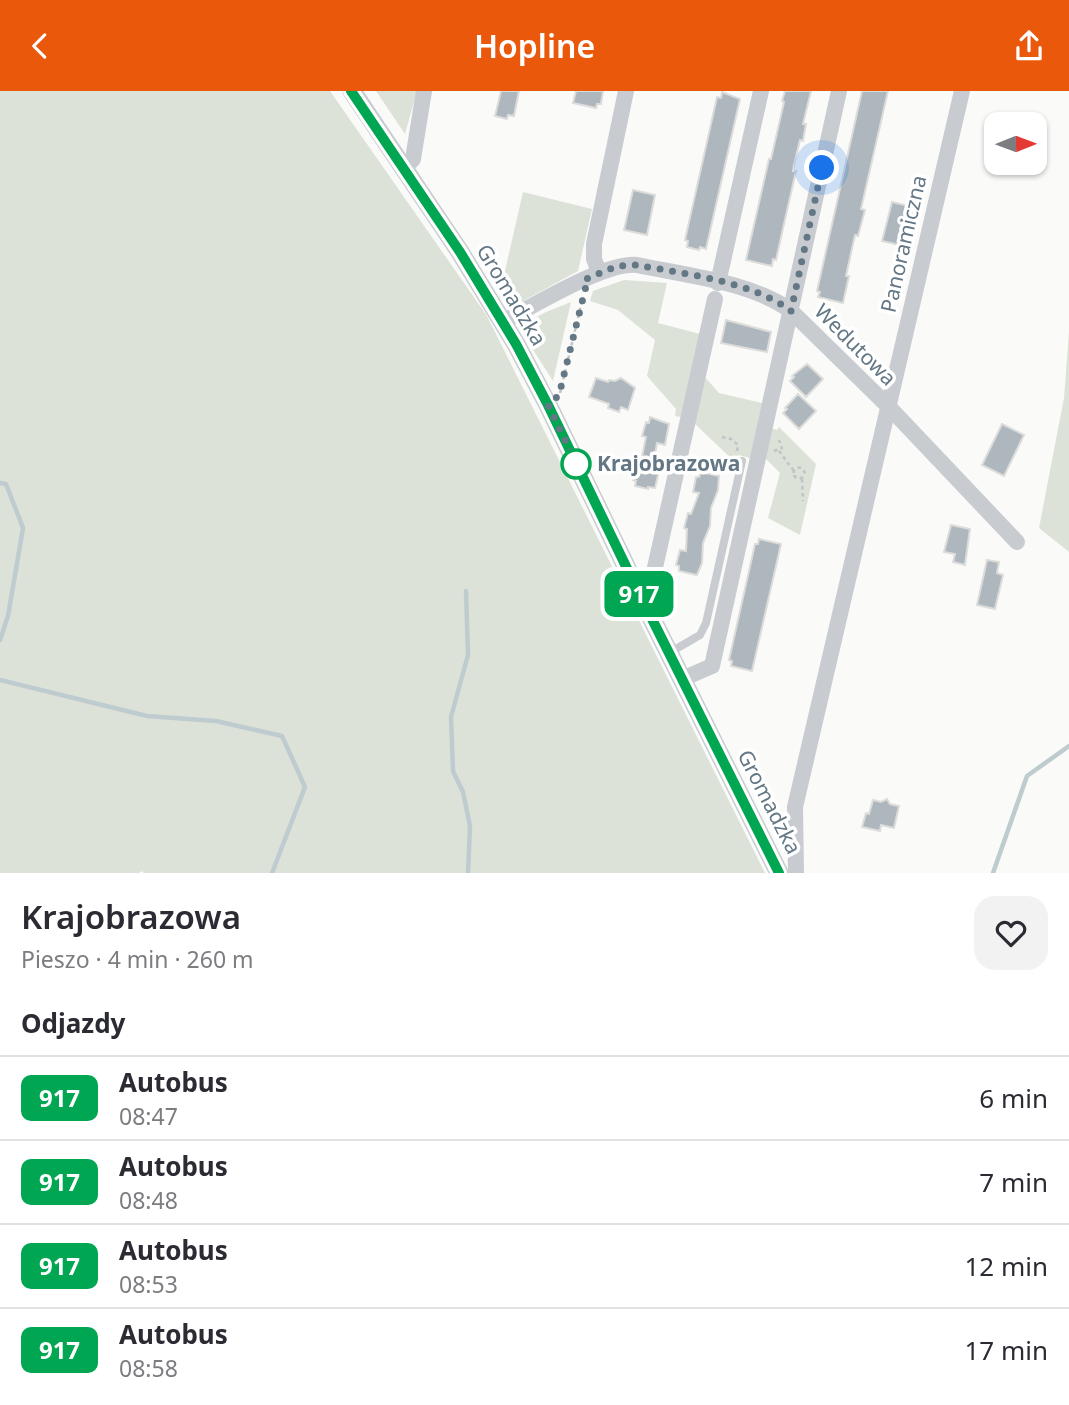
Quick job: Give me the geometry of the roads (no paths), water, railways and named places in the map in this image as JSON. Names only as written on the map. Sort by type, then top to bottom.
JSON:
[{"type":"street","name":"Gromadzka","points":[[352,91],[460,252],[548,405],[668,653],[779,873]]},
{"type":"street","points":[[403,169],[413,159],[424,91]]},
{"type":"street","points":[[592,276],[594,244],[626,91]]},
{"type":"street","points":[[719,283],[761,91]]},
{"type":"street","points":[[681,679],[712,666],[839,91]]},
{"type":"street","name":"Panoramiczna","points":[[796,873],[795,807],[962,91]]},
{"type":"street","name":"Wedutowa","points":[[502,322],[592,276],[628,264],[755,291],[791,311],[888,407],[1017,542]]},
{"type":"street","points":[[635,585],[654,572],[715,299]]},
{"type":"lane","points":[[668,653],[699,635],[706,623],[742,461]]},
{"type":"waterway","points":[[0,483],[6,484],[23,528],[8,616],[0,640]]},
{"type":"waterway","points":[[466,591],[468,655],[451,717],[453,771],[463,792],[470,826],[468,873]]},
{"type":"waterway","points":[[0,680],[147,716],[216,721],[282,736],[305,787],[272,873]]},
{"type":"waterway","points":[[993,873],[1027,776],[1069,746]]},
{"type":"place","name":"Krajobrazowa","points":[[576,464]]}]
